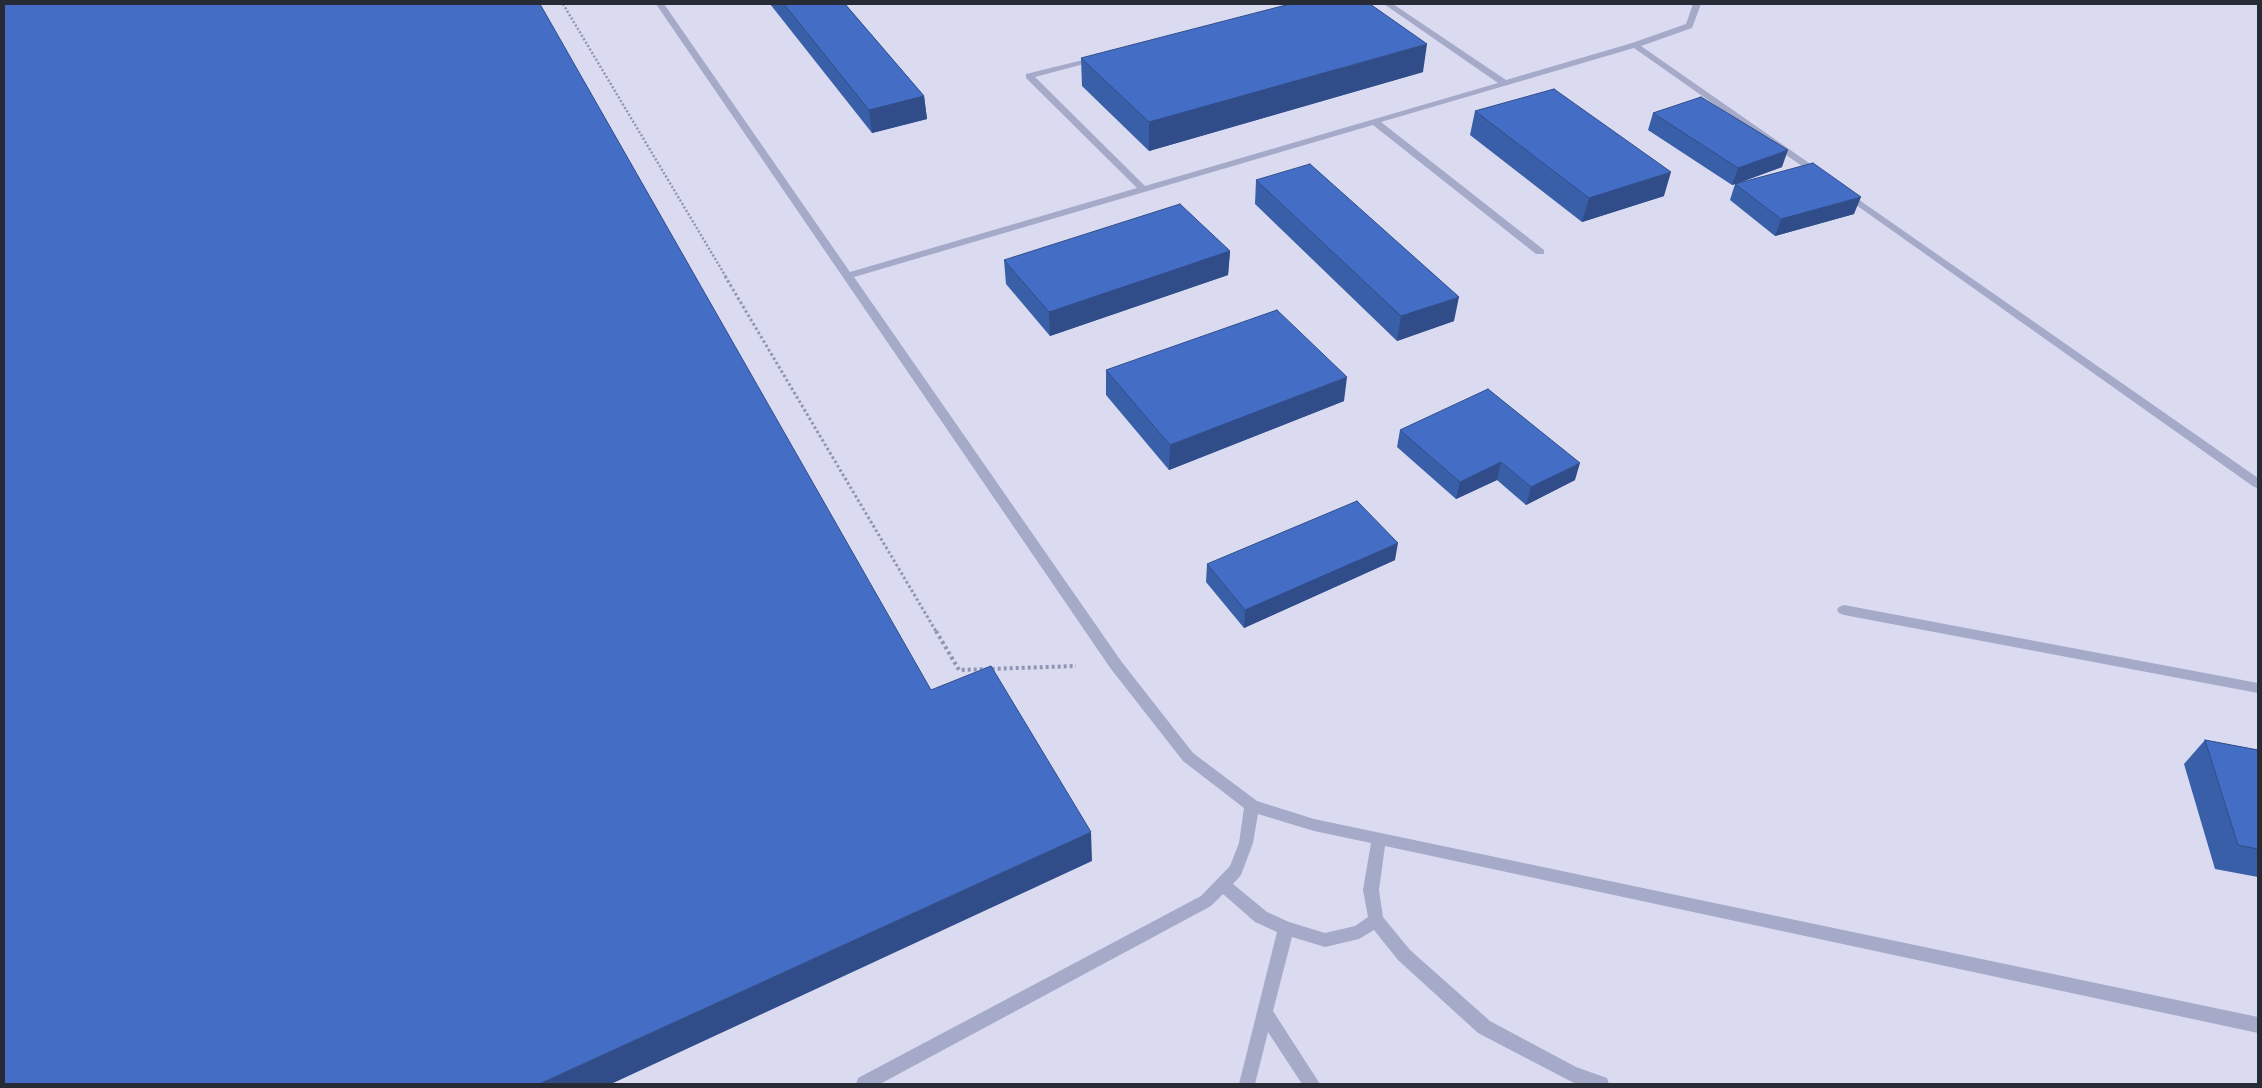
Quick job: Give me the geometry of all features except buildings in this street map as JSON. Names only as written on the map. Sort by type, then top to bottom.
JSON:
[{"type":"lane","points":[[660,4],[1116,665],[1188,757],[1252,806],[1314,825],[2258,1024]]},
{"type":"lane","points":[[1388,4],[1504,83]]},
{"type":"lane","points":[[848,276],[1635,45],[1689,26],[1697,4]]},
{"type":"lane","points":[[1635,45],[2258,484]]},
{"type":"lane","points":[[1104,56],[1029,76],[1144,189]]},
{"type":"lane","points":[[1374,121],[1540,252]]},
{"type":"lane","points":[[1844,610],[2258,688]]},
{"type":"lane","points":[[864,1084],[1206,901],[1236,870],[1246,843],[1252,806]]},
{"type":"lane","points":[[1379,839],[1371,890],[1376,920],[1404,955],[1484,1027],[1572,1074],[1601,1084]]},
{"type":"lane","points":[[1222,884],[1261,917],[1286,928],[1325,940],[1359,932],[1376,920]]},
{"type":"lane","points":[[1247,1084],[1286,928]]},
{"type":"lane","points":[[1265,1013],[1312,1084]]},
{"type":"path","points":[[563,4],[959,670],[1116,665]]}]
